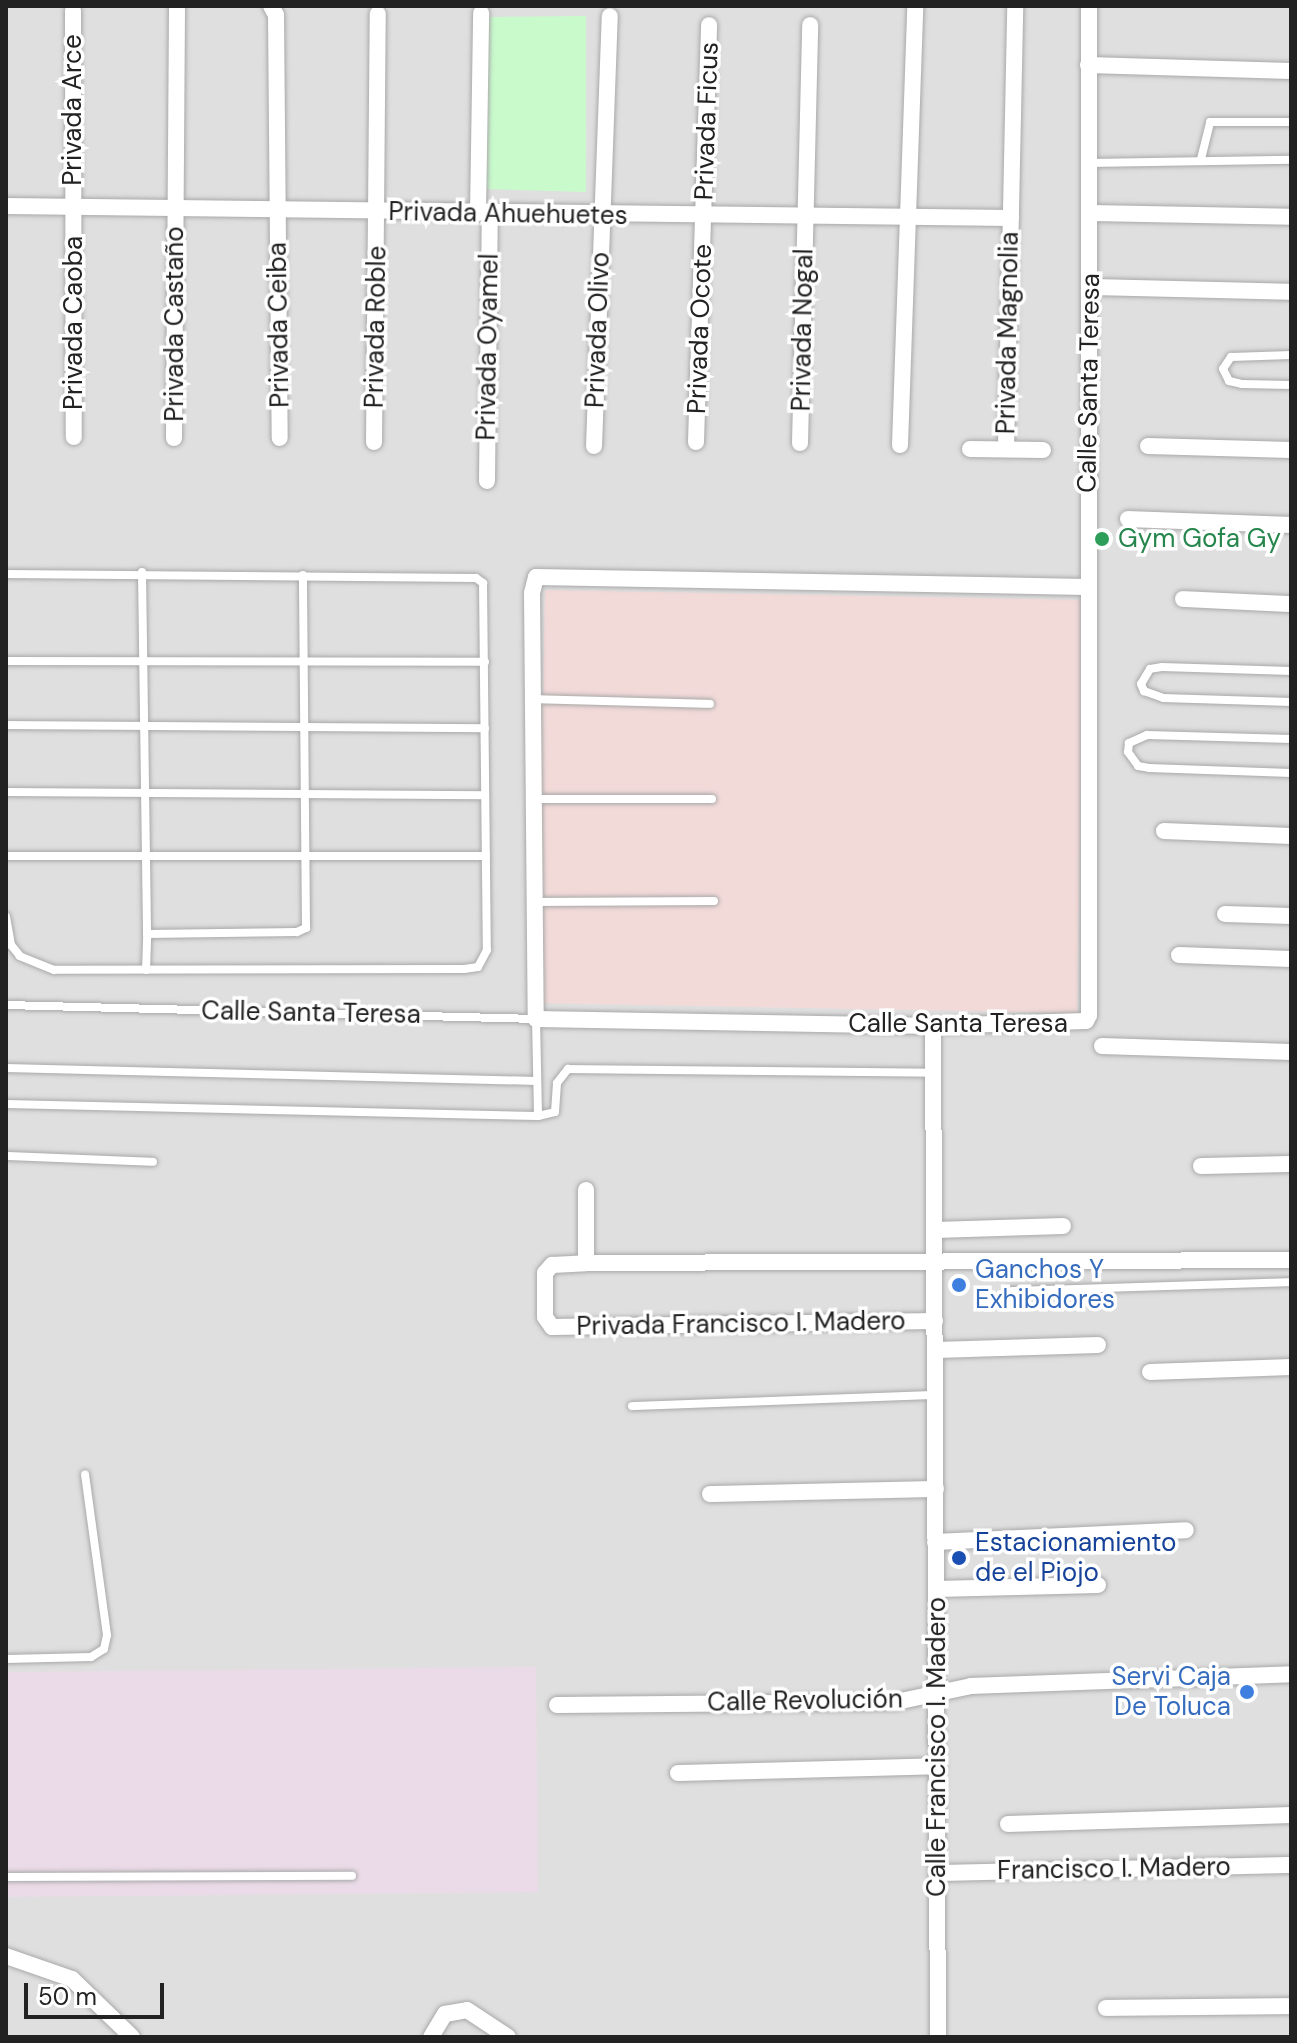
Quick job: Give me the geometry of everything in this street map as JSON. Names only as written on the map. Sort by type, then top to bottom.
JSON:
[{"type":"street","name":"Privada Castaño","points":[[174,438],[177,6]]},
{"type":"street","name":"Privada Ceiba","points":[[271,6],[276,15],[280,438]]},
{"type":"street","points":[[900,445],[915,6]]},
{"type":"street","name":"Privada Magnolia","points":[[1006,449],[1015,6]]},
{"type":"street","name":"Calle Santa Teresa","points":[[536,1019],[933,1026],[1079,1025],[1089,1015],[1089,6]]},
{"type":"street","name":"Privada Arce","points":[[73,11],[73,209]]},
{"type":"street","name":"Privada Oyamel","points":[[481,13],[487,481]]},
{"type":"street","name":"Privada Roble","points":[[374,442],[378,14]]},
{"type":"street","name":"Privada Olivo","points":[[594,446],[610,16]]},
{"type":"street","name":"Privada Ficus","points":[[704,216],[709,25]]},
{"type":"street","name":"Privada Nogal","points":[[800,443],[810,25]]},
{"type":"street","points":[[1088,65],[1291,71]]},
{"type":"street","name":"Privada Ahuehuetes","points":[[6,206],[175,211],[1011,218]]},
{"type":"street","name":"Privada Caoba","points":[[73,209],[74,437]]},
{"type":"street","points":[[1091,213],[1291,217]]},
{"type":"street","name":"Privada Ocote","points":[[696,442],[704,216]]},
{"type":"street","points":[[1091,287],[1291,292]]},
{"type":"street","points":[[1148,446],[1291,450]]},
{"type":"street","name":"Privada Magnolia","points":[[970,449],[1043,450]]},
{"type":"street","points":[[1128,519],[1291,525]]},
{"type":"street","points":[[536,1019],[532,593],[536,577],[1087,587]]},
{"type":"street","points":[[1183,599],[1291,604]]},
{"type":"street","points":[[1164,831],[1291,836]]},
{"type":"street","points":[[1225,914],[1291,916]]},
{"type":"street","points":[[1179,955],[1291,959]]},
{"type":"street","name":"Calle Francisco I. Madero","points":[[933,1026],[938,2037]]},
{"type":"street","points":[[1102,1046],[1291,1052]]},
{"type":"street","points":[[1201,1166],[1291,1164]]},
{"type":"street","points":[[586,1190],[586,1263],[1291,1260]]},
{"type":"street","points":[[935,1230],[1063,1226]]},
{"type":"street","name":"Privada Francisco I. Madero","points":[[586,1263],[546,1268],[547,1324],[935,1321]]},
{"type":"street","points":[[936,1350],[1098,1345]]},
{"type":"street","points":[[1150,1372],[1291,1367]]},
{"type":"street","points":[[710,1494],[936,1489]]},
{"type":"street","points":[[935,1542],[1186,1530]]},
{"type":"street","points":[[936,1589],[1098,1585]]},
{"type":"street","name":"Calle Revolución","points":[[557,1705],[896,1702],[971,1686],[1291,1674]]},
{"type":"street","points":[[678,1773],[938,1766]]},
{"type":"street","points":[[1008,1824],[1291,1815]]},
{"type":"street","name":"Francisco I. Madero","points":[[938,1873],[1291,1865]]},
{"type":"street","points":[[6,1956],[72,1979],[132,2037]]},
{"type":"street","points":[[1106,2008],[1291,2006]]},
{"type":"street","points":[[431,2037],[445,2014],[467,2010],[508,2037]]},
{"type":"lane","points":[[1201,159],[1210,122],[1291,122]]},
{"type":"lane","points":[[1088,163],[1291,160]]},
{"type":"lane","points":[[1291,355],[1231,357],[1223,369],[1229,381],[1291,385]]},
{"type":"lane","points":[[142,572],[148,793],[146,970]]},
{"type":"lane","points":[[6,574],[142,572],[476,578],[486,590],[487,950],[478,967],[146,970],[35,965],[11,945],[6,916]]},
{"type":"lane","points":[[147,934],[297,932],[309,920],[303,575]]},
{"type":"lane","points":[[6,661],[485,662]]},
{"type":"lane","points":[[1291,671],[1162,667],[1150,669],[1141,684],[1144,691],[1163,698],[1291,702]]},
{"type":"lane","points":[[533,699],[710,704]]},
{"type":"lane","points":[[6,725],[306,730],[485,728]]},
{"type":"lane","points":[[1291,739],[1147,735],[1129,743],[1128,752],[1138,766],[1149,768],[1291,773]]},
{"type":"lane","points":[[6,792],[485,795]]},
{"type":"lane","points":[[534,799],[712,799]]},
{"type":"lane","points":[[6,856],[486,856]]},
{"type":"lane","points":[[535,902],[714,901]]},
{"type":"lane","name":"Calle Santa Teresa","points":[[6,1005],[536,1019]]},
{"type":"lane","points":[[536,1019],[538,1116]]},
{"type":"lane","points":[[6,1068],[537,1081]]},
{"type":"lane","points":[[6,1104],[538,1116],[555,1112],[557,1083],[568,1069],[934,1073]]},
{"type":"lane","points":[[6,1156],[153,1162]]},
{"type":"lane","points":[[1010,1291],[1291,1282]]},
{"type":"lane","points":[[632,1406],[936,1395]]},
{"type":"lane","points":[[6,1659],[91,1657],[104,1649],[107,1635],[85,1475]]},
{"type":"lane","points":[[6,1877],[352,1876]]},
{"type":"shaded area","points":[[6,6],[1291,6],[1291,2037],[6,2037]]},
{"type":"shaded area","points":[[545,590],[1084,600],[1077,1013],[537,1003]]},
{"type":"shaded area","points":[[536,1667],[538,1892],[6,1897],[6,1672]]},
{"type":"green space","points":[[586,16],[586,192],[483,189],[489,17]]},
{"type":"place","name":"Gym Gofa Gy","points":[[1102,539]]},
{"type":"place","name":"Ganchos Y Exhibidores","points":[[959,1285]]},
{"type":"place","name":"Estacionamiento de el Piojo","points":[[959,1558]]},
{"type":"place","name":"Servi Caja De Toluca","points":[[1247,1692]]}]
